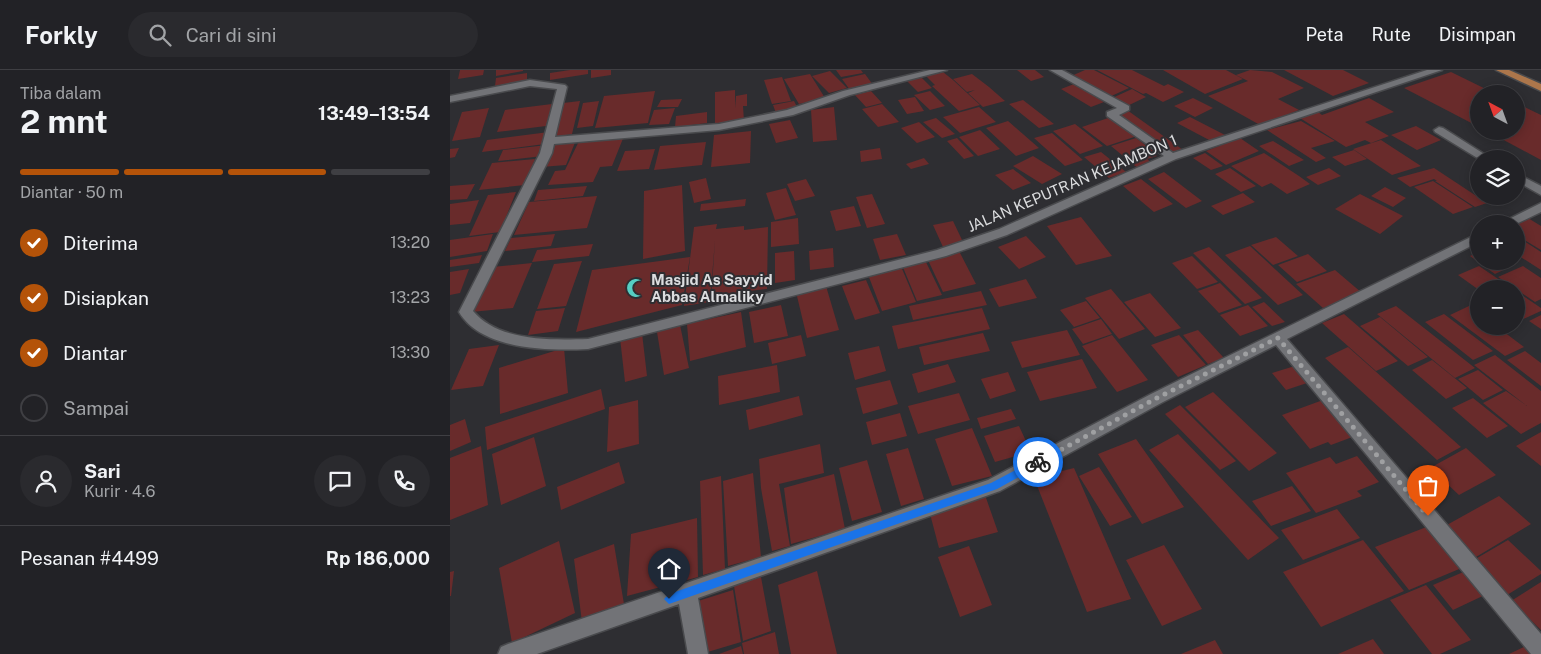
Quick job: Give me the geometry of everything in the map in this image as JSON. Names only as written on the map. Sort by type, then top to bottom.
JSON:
[{"type":"main road","points":[[1501,70],[1541,88]]},
{"type":"street","points":[[450,99],[530,83],[530,70]]},
{"type":"street","points":[[549,141],[719,126],[789,113],[847,93],[942,70]]},
{"type":"street","points":[[1055,70],[1124,108],[1111,114],[1172,157]]},
{"type":"street","name":"JALAN KEPUTRAN KEJAMBON 1","points":[[530,83],[561,92],[546,153],[466,312],[476,326],[514,339],[560,346],[588,344],[941,253],[1003,232],[1172,157],[1437,70]]},
{"type":"street","points":[[1439,130],[1472,150]]},
{"type":"street","points":[[1525,181],[1541,191]]},
{"type":"street","points":[[1524,215],[1541,207]]},
{"type":"street","points":[[508,654],[994,486],[1157,398],[1470,242]]},
{"type":"street","points":[[1278,338],[1541,650]]},
{"type":"street","points":[[687,592],[698,654]]},
{"type":"building","points":[[460,70],[484,70],[483,75],[458,79]]},
{"type":"building","points":[[496,70],[523,70],[523,71],[496,76]]},
{"type":"building","points":[[588,70],[588,74],[550,80],[550,73]]},
{"type":"building","points":[[591,70],[611,70],[611,75],[591,78]]},
{"type":"building","points":[[836,70],[861,70],[863,73],[841,77]]},
{"type":"building","points":[[1017,70],[1035,70],[1044,77],[1031,81]]},
{"type":"building","points":[[1085,70],[1094,70],[1129,88],[1107,98],[1069,77]]},
{"type":"building","points":[[1097,70],[1132,70],[1164,86],[1168,84],[1184,92],[1163,102],[1146,93],[1143,94]]},
{"type":"building","points":[[1163,70],[1226,70],[1243,79],[1205,94]]},
{"type":"building","points":[[1250,70],[1272,72],[1304,88],[1278,99],[1299,110],[1260,125],[1208,96],[1248,81],[1236,75]]},
{"type":"building","points":[[1284,70],[1343,70],[1369,83],[1333,96]]},
{"type":"building","points":[[830,71],[847,88],[829,93],[812,76]]},
{"type":"building","points":[[943,72],[980,105],[959,111],[932,86],[935,85],[926,76]]},
{"type":"building","points":[[1451,72],[1478,85],[1470,85],[1470,122],[1404,88]]},
{"type":"building","points":[[527,73],[527,81],[495,86],[496,78]]},
{"type":"building","points":[[810,74],[825,98],[799,104],[784,79]]},
{"type":"building","points":[[865,74],[873,85],[850,90],[842,79]]},
{"type":"building","points":[[972,74],[1005,101],[983,107],[968,93],[975,90],[967,92],[953,79]]},
{"type":"building","points":[[920,76],[932,88],[918,92],[906,80]]},
{"type":"building","points":[[782,77],[791,101],[772,104],[764,80]]},
{"type":"building","points":[[1074,84],[1104,102],[1091,107],[1061,89]]},
{"type":"building","points":[[1132,89],[1146,97],[1125,107],[1110,99]]},
{"type":"building","points":[[735,90],[735,108],[736,96],[747,94],[747,106],[743,106],[744,121],[715,124],[715,92]]},
{"type":"building","points":[[655,91],[648,123],[595,128],[604,96]]},
{"type":"building","points":[[871,91],[882,103],[866,107],[855,95]]},
{"type":"building","points":[[930,91],[945,106],[930,110],[914,95]]},
{"type":"building","points":[[915,97],[924,111],[907,114],[898,100]]},
{"type":"building","points":[[1193,98],[1213,108],[1195,117],[1174,106]]},
{"type":"building","points":[[1369,98],[1394,112],[1365,122],[1389,136],[1371,143],[1365,140],[1346,147],[1300,118],[1318,112],[1322,115]]},
{"type":"building","points":[[682,99],[678,107],[657,107],[661,100]]},
{"type":"building","points":[[1023,100],[1054,124],[1039,128],[1009,104]]},
{"type":"building","points":[[580,101],[572,134],[555,137],[563,103]]},
{"type":"building","points":[[599,101],[593,126],[577,128],[583,103]]},
{"type":"building","points":[[794,101],[798,109],[776,113],[773,105]]},
{"type":"building","points":[[552,104],[546,126],[497,132],[505,110]]},
{"type":"building","points":[[882,104],[899,122],[878,127],[862,109]]},
{"type":"building","points":[[834,107],[837,140],[813,142],[811,110]]},
{"type":"building","points":[[979,107],[996,122],[960,133],[943,117]]},
{"type":"building","points":[[1525,107],[1541,115],[1541,160],[1504,140],[1525,140]]},
{"type":"building","points":[[489,108],[480,137],[452,141],[462,112]]},
{"type":"building","points":[[675,108],[669,124],[649,125],[654,110]]},
{"type":"building","points":[[1127,110],[1183,150],[1170,154],[1114,114]]},
{"type":"building","points":[[707,112],[707,123],[675,127],[676,116]]},
{"type":"building","points":[[1111,117],[1137,136],[1107,146],[1082,127]]},
{"type":"building","points":[[1190,117],[1225,135],[1211,141],[1177,123]]},
{"type":"building","points":[[936,118],[955,134],[942,138],[923,122]]},
{"type":"building","points":[[790,120],[798,138],[776,143],[769,124]]},
{"type":"building","points":[[1008,121],[1039,148],[1016,156],[986,128]]},
{"type":"building","points":[[1301,121],[1335,141],[1311,148],[1326,158],[1316,162],[1267,130]]},
{"type":"building","points":[[919,122],[935,137],[917,143],[901,128]]},
{"type":"building","points":[[1075,124],[1103,146],[1080,154],[1053,131]]},
{"type":"building","points":[[1416,126],[1441,140],[1417,150],[1391,135]]},
{"type":"building","points":[[980,130],[1000,149],[978,156],[959,137]]},
{"type":"building","points":[[751,131],[750,163],[711,167],[714,135]]},
{"type":"building","points":[[549,132],[545,144],[482,152],[487,140]]},
{"type":"building","points":[[1052,133],[1083,160],[1065,166],[1034,138]]},
{"type":"building","points":[[624,136],[612,166],[600,167],[593,182],[548,185],[555,171],[565,170],[580,139]]},
{"type":"building","points":[[957,138],[974,156],[964,159],[947,141]]},
{"type":"building","points":[[1136,138],[1153,151],[1128,160],[1111,146]]},
{"type":"building","points":[[1240,138],[1259,151],[1226,165],[1206,151]]},
{"type":"building","points":[[576,140],[566,165],[541,167],[552,143]]},
{"type":"building","points":[[1381,140],[1421,166],[1392,175],[1353,149]]},
{"type":"building","points":[[1273,141],[1304,160],[1289,166],[1259,146]]},
{"type":"building","points":[[706,142],[702,165],[654,170],[660,146]]},
{"type":"building","points":[[547,145],[543,156],[498,161],[503,150]]},
{"type":"building","points":[[459,148],[455,157],[450,158],[450,149]]},
{"type":"building","points":[[880,148],[882,159],[861,162],[860,151]]},
{"type":"building","points":[[655,149],[649,169],[617,171],[625,151]]},
{"type":"building","points":[[1354,150],[1367,159],[1345,166],[1332,157]]},
{"type":"building","points":[[1101,152],[1126,172],[1109,178],[1084,157]]},
{"type":"building","points":[[1152,153],[1157,156],[1147,159],[1152,163],[1138,168],[1128,161]]},
{"type":"building","points":[[1205,153],[1223,166],[1211,170],[1193,158]]},
{"type":"building","points":[[1264,153],[1310,184],[1287,194],[1271,183],[1262,187],[1231,166]]},
{"type":"building","points":[[1033,156],[1062,174],[1042,184],[1013,166]]},
{"type":"building","points":[[924,158],[929,164],[911,169],[906,164]]},
{"type":"building","points":[[535,159],[525,185],[479,190],[492,163]]},
{"type":"building","points":[[1230,168],[1256,186],[1241,192],[1215,174]]},
{"type":"building","points":[[1329,168],[1341,176],[1318,185],[1306,177]]},
{"type":"building","points":[[1434,168],[1470,192],[1470,204],[1434,179],[1410,187],[1397,178]]},
{"type":"building","points":[[1013,169],[1031,183],[1013,190],[995,175]]},
{"type":"building","points":[[1164,172],[1202,201],[1186,208],[1148,179]]},
{"type":"building","points":[[706,178],[711,199],[694,203],[689,182]]},
{"type":"building","points":[[806,179],[815,196],[795,201],[787,184]]},
{"type":"building","points":[[1141,179],[1173,204],[1154,212],[1123,186]]},
{"type":"building","points":[[1433,181],[1473,207],[1453,214],[1414,187]]},
{"type":"building","points":[[475,184],[467,199],[450,200],[450,186]]},
{"type":"building","points":[[682,185],[685,251],[643,259],[644,191]]},
{"type":"building","points":[[587,186],[583,196],[534,201],[538,190]]},
{"type":"building","points":[[1385,187],[1406,198],[1393,207],[1371,196]]},
{"type":"building","points":[[786,188],[796,215],[775,220],[766,193]]},
{"type":"building","points":[[516,192],[500,232],[469,236],[488,195]]},
{"type":"building","points":[[1243,193],[1255,202],[1223,215],[1211,206]]},
{"type":"building","points":[[872,194],[885,224],[867,228],[856,197]]},
{"type":"building","points":[[1360,194],[1403,216],[1380,234],[1335,209]]},
{"type":"building","points":[[597,196],[587,228],[514,235],[529,202]]},
{"type":"building","points":[[746,199],[745,206],[700,211],[701,204]]},
{"type":"building","points":[[479,200],[470,223],[450,225],[450,204]]},
{"type":"building","points":[[854,206],[861,226],[836,231],[830,211]]},
{"type":"building","points":[[1081,217],[1112,256],[1076,265],[1047,226]]},
{"type":"building","points":[[798,218],[799,244],[771,247],[771,222]]},
{"type":"building","points":[[1528,218],[1541,226],[1541,250],[1525,240],[1525,219]]},
{"type":"building","points":[[953,221],[963,242],[943,247],[933,225]]},
{"type":"building","points":[[717,224],[716,229],[744,226],[744,230],[768,227],[767,289],[741,292],[741,297],[711,301],[715,240],[710,302],[684,306],[694,227]]},
{"type":"building","points":[[493,234],[487,251],[450,257],[450,240]]},
{"type":"building","points":[[555,234],[551,246],[505,251],[511,238]]},
{"type":"building","points":[[897,234],[906,255],[880,260],[873,239]]},
{"type":"building","points":[[1026,236],[1046,257],[1019,269],[998,247]]},
{"type":"building","points":[[1276,237],[1298,256],[1273,265],[1251,245]]},
{"type":"building","points":[[1525,242],[1541,252],[1541,270],[1525,260]]},
{"type":"building","points":[[593,244],[589,256],[532,262],[537,250]]},
{"type":"building","points":[[1250,246],[1303,295],[1278,305],[1225,255]]},
{"type":"building","points":[[1209,247],[1262,298],[1245,304],[1193,253]]},
{"type":"building","points":[[833,248],[834,267],[810,270],[809,251]]},
{"type":"building","points":[[794,251],[795,280],[775,283],[775,253]]},
{"type":"building","points":[[959,251],[976,284],[943,292],[927,258]]},
{"type":"building","points":[[1308,254],[1327,271],[1297,282],[1278,265]]},
{"type":"building","points":[[482,255],[479,263],[450,267],[450,260]]},
{"type":"building","points":[[1192,256],[1218,282],[1197,289],[1172,263]]},
{"type":"building","name":"Masjid As Sayyid Abbas Almaliky","points":[[690,257],[682,305],[576,332],[592,270]]},
{"type":"building","points":[[925,260],[942,295],[917,301],[902,265]]},
{"type":"building","points":[[582,261],[566,306],[537,309],[554,264]]},
{"type":"building","points":[[532,263],[513,308],[471,312],[492,267]]},
{"type":"building","points":[[900,264],[916,302],[882,311],[867,272]]},
{"type":"building","points":[[1525,267],[1541,278],[1541,299],[1535,302],[1525,295],[1525,280],[1502,280],[1498,277],[1514,270],[1525,270]]},
{"type":"building","points":[[469,269],[460,293],[450,295],[450,272]]},
{"type":"building","points":[[1335,270],[1362,293],[1323,308],[1296,284]]},
{"type":"building","points":[[1470,270],[1485,270],[1500,280],[1470,280],[1470,284],[1458,275]]},
{"type":"building","points":[[1489,270],[1503,270],[1495,274]]},
{"type":"building","points":[[1026,279],[1037,298],[999,307],[989,289]]},
{"type":"building","points":[[866,280],[880,313],[855,320],[842,286]]},
{"type":"building","points":[[1220,283],[1242,305],[1219,313],[1198,291]]},
{"type":"building","points":[[826,286],[839,330],[807,338],[796,292]]},
{"type":"building","points":[[1111,289],[1145,329],[1119,339],[1085,298]]},
{"type":"building","points":[[981,291],[987,305],[913,320],[909,306]]},
{"type":"building","points":[[1150,293],[1181,328],[1155,337],[1124,302]]},
{"type":"building","points":[[1525,297],[1541,308],[1541,311],[1525,318]]},
{"type":"building","points":[[1086,301],[1100,318],[1074,327],[1060,310]]},
{"type":"building","points":[[1264,302],[1285,322],[1272,326],[1252,307]]},
{"type":"building","points":[[781,305],[788,336],[754,343],[749,312]]},
{"type":"building","points":[[1248,305],[1268,326],[1240,336],[1220,315]]},
{"type":"building","points":[[1396,306],[1475,368],[1455,378],[1377,314]]},
{"type":"building","points":[[1470,307],[1470,330],[1450,315]]},
{"type":"building","points":[[565,308],[558,331],[528,335],[536,311]]},
{"type":"building","points":[[982,308],[990,329],[898,349],[892,326]]},
{"type":"building","points":[[741,312],[746,347],[690,361],[687,324]]},
{"type":"building","points":[[1344,314],[1398,361],[1376,371],[1322,323]]},
{"type":"building","points":[[1444,314],[1493,351],[1473,360],[1425,322]]},
{"type":"building","points":[[1541,315],[1541,329],[1529,321]]},
{"type":"building","points":[[1380,317],[1428,357],[1408,366],[1360,326]]},
{"type":"building","points":[[1101,319],[1112,334],[1083,344],[1072,329]]},
{"type":"building","points":[[680,325],[689,368],[664,375],[657,332]]},
{"type":"building","points":[[1067,330],[1080,355],[1022,368],[1011,342]]},
{"type":"building","points":[[1198,330],[1224,358],[1208,364],[1183,335]]},
{"type":"building","points":[[642,333],[647,376],[625,382],[620,338]]},
{"type":"building","points":[[983,333],[990,351],[924,365],[919,347]]},
{"type":"building","points":[[801,335],[806,356],[772,364],[768,343]]},
{"type":"building","points":[[1112,335],[1148,380],[1117,392],[1082,346]]},
{"type":"building","points":[[1179,335],[1206,365],[1178,377],[1151,345]]},
{"type":"building","points":[[1477,335],[1508,335],[1524,347],[1505,356]]},
{"type":"building","points":[[499,345],[483,386],[451,390],[469,349]]},
{"type":"building","points":[[879,346],[886,371],[855,380],[848,353]]},
{"type":"building","points":[[1348,347],[1461,447],[1437,460],[1325,358]]},
{"type":"building","points":[[564,348],[568,393],[500,414],[499,368]]},
{"type":"building","points":[[1525,351],[1541,363],[1541,386],[1507,360]]},
{"type":"building","points":[[1495,355],[1541,391],[1541,423],[1521,434],[1483,403],[1506,391],[1527,406],[1474,365]]},
{"type":"building","points":[[1082,359],[1097,388],[1040,401],[1027,372]]},
{"type":"building","points":[[1432,360],[1467,388],[1446,399],[1412,370]]},
{"type":"building","points":[[948,364],[956,382],[918,393],[912,374]]},
{"type":"building","points":[[777,365],[780,392],[719,405],[718,376]]},
{"type":"building","points":[[1298,365],[1313,381],[1286,390],[1272,373]]},
{"type":"building","points":[[1478,370],[1503,390],[1483,400],[1458,379]]},
{"type":"building","points":[[1008,372],[1016,391],[990,399],[981,379]]},
{"type":"building","points":[[890,380],[898,404],[863,414],[856,388]]},
{"type":"building","points":[[601,389],[605,409],[487,450],[485,427]]},
{"type":"building","points":[[1213,392],[1277,453],[1249,471],[1185,407]]},
{"type":"building","points":[[959,393],[970,420],[918,434],[908,406]]},
{"type":"building","points":[[799,396],[803,415],[749,430],[746,410]]},
{"type":"building","points":[[1473,398],[1508,426],[1487,438],[1452,408]]},
{"type":"building","points":[[638,400],[639,444],[607,452],[609,407]]},
{"type":"building","points":[[1323,400],[1355,436],[1331,445],[1328,442],[1310,449],[1282,415]]},
{"type":"building","points":[[1180,405],[1236,461],[1220,470],[1165,414]]},
{"type":"building","points":[[1011,409],[1016,419],[981,429],[977,418]]},
{"type":"building","points":[[900,413],[907,436],[872,445],[866,422]]},
{"type":"building","points":[[465,419],[471,442],[450,451],[450,425]]},
{"type":"building","points":[[1019,426],[1031,452],[995,462],[984,436]]},
{"type":"building","points":[[972,428],[992,476],[952,486],[935,439]]},
{"type":"building","points":[[1541,432],[1541,466],[1516,446]]},
{"type":"building","points":[[1178,434],[1279,538],[1248,560],[1149,450]]},
{"type":"building","points":[[534,437],[546,486],[501,505],[492,454]]},
{"type":"building","points":[[1136,439],[1184,507],[1142,524],[1098,454]]},
{"type":"building","points":[[820,444],[824,473],[779,484],[790,546],[772,551],[761,488],[759,459]]},
{"type":"building","points":[[481,446],[488,505],[450,520],[450,458]]},
{"type":"building","points":[[908,448],[924,499],[901,506],[886,454]]},
{"type":"building","points":[[1466,448],[1496,475],[1459,495],[1430,468]]},
{"type":"building","points":[[1357,456],[1379,482],[1357,491],[1362,496],[1316,513],[1286,473],[1330,457],[1336,464]]},
{"type":"building","points":[[867,460],[882,512],[852,521],[839,468]]},
{"type":"building","points":[[619,462],[625,483],[561,510],[557,487]]},
{"type":"building","points":[[1099,467],[1132,517],[1110,526],[1079,476]]},
{"type":"building","points":[[1074,468],[1131,599],[1087,612],[1034,478]]},
{"type":"building","points":[[753,473],[761,557],[728,566],[723,481]]},
{"type":"building","points":[[834,474],[845,529],[791,544],[784,488]]},
{"type":"building","points":[[721,476],[725,569],[703,575],[700,481]]},
{"type":"building","points":[[1292,486],[1311,511],[1271,526],[1252,501]]},
{"type":"building","points":[[985,495],[998,532],[939,548],[929,510]]},
{"type":"building","points":[[1499,496],[1531,524],[1476,557],[1445,526]]},
{"type":"building","points":[[1337,509],[1360,538],[1303,560],[1281,530]]},
{"type":"building","points":[[697,518],[698,577],[627,596],[631,534]]},
{"type":"building","points":[[1429,526],[1464,567],[1409,590],[1375,547]]},
{"type":"building","points":[[1363,540],[1404,591],[1321,627],[1283,572]]},
{"type":"building","points":[[1508,540],[1541,571],[1541,574],[1507,595],[1472,561]]},
{"type":"building","points":[[559,541],[575,613],[512,643],[499,568]]},
{"type":"building","points":[[614,544],[624,604],[582,622],[574,559]]},
{"type":"building","points":[[1164,545],[1202,609],[1162,626],[1126,560]]},
{"type":"building","points":[[969,546],[992,605],[960,617],[938,557]]},
{"type":"building","points":[[1468,570],[1489,593],[1453,610],[1433,585]]},
{"type":"building","points":[[454,571],[451,596],[450,596],[450,572]]},
{"type":"building","points":[[817,571],[837,654],[791,654],[778,585]]},
{"type":"building","points":[[761,577],[771,631],[743,641],[734,586]]},
{"type":"building","points":[[1541,582],[1541,630],[1511,601]]},
{"type":"building","points":[[1426,585],[1471,640],[1440,654],[1432,654],[1390,600]]},
{"type":"building","points":[[733,590],[741,642],[701,654],[695,602]]},
{"type":"building","points":[[775,632],[779,654],[744,654],[742,643]]},
{"type":"building","points":[[1373,639],[1384,654],[1338,654]]},
{"type":"building","points":[[1215,640],[1223,654],[1181,654]]},
{"type":"building","points":[[1530,644],[1539,654],[1509,654]]},
{"type":"building","points":[[741,646],[743,654],[719,654]]},
{"type":"way so far","points":[[1038,462],[1157,398],[1278,338],[1428,516]]},
{"type":"place","name":"Masjid As Sayyid Abbas Almaliky","points":[[636,288]]},
{"type":"route","points":[[669,599],[994,486],[1038,462]]}]
